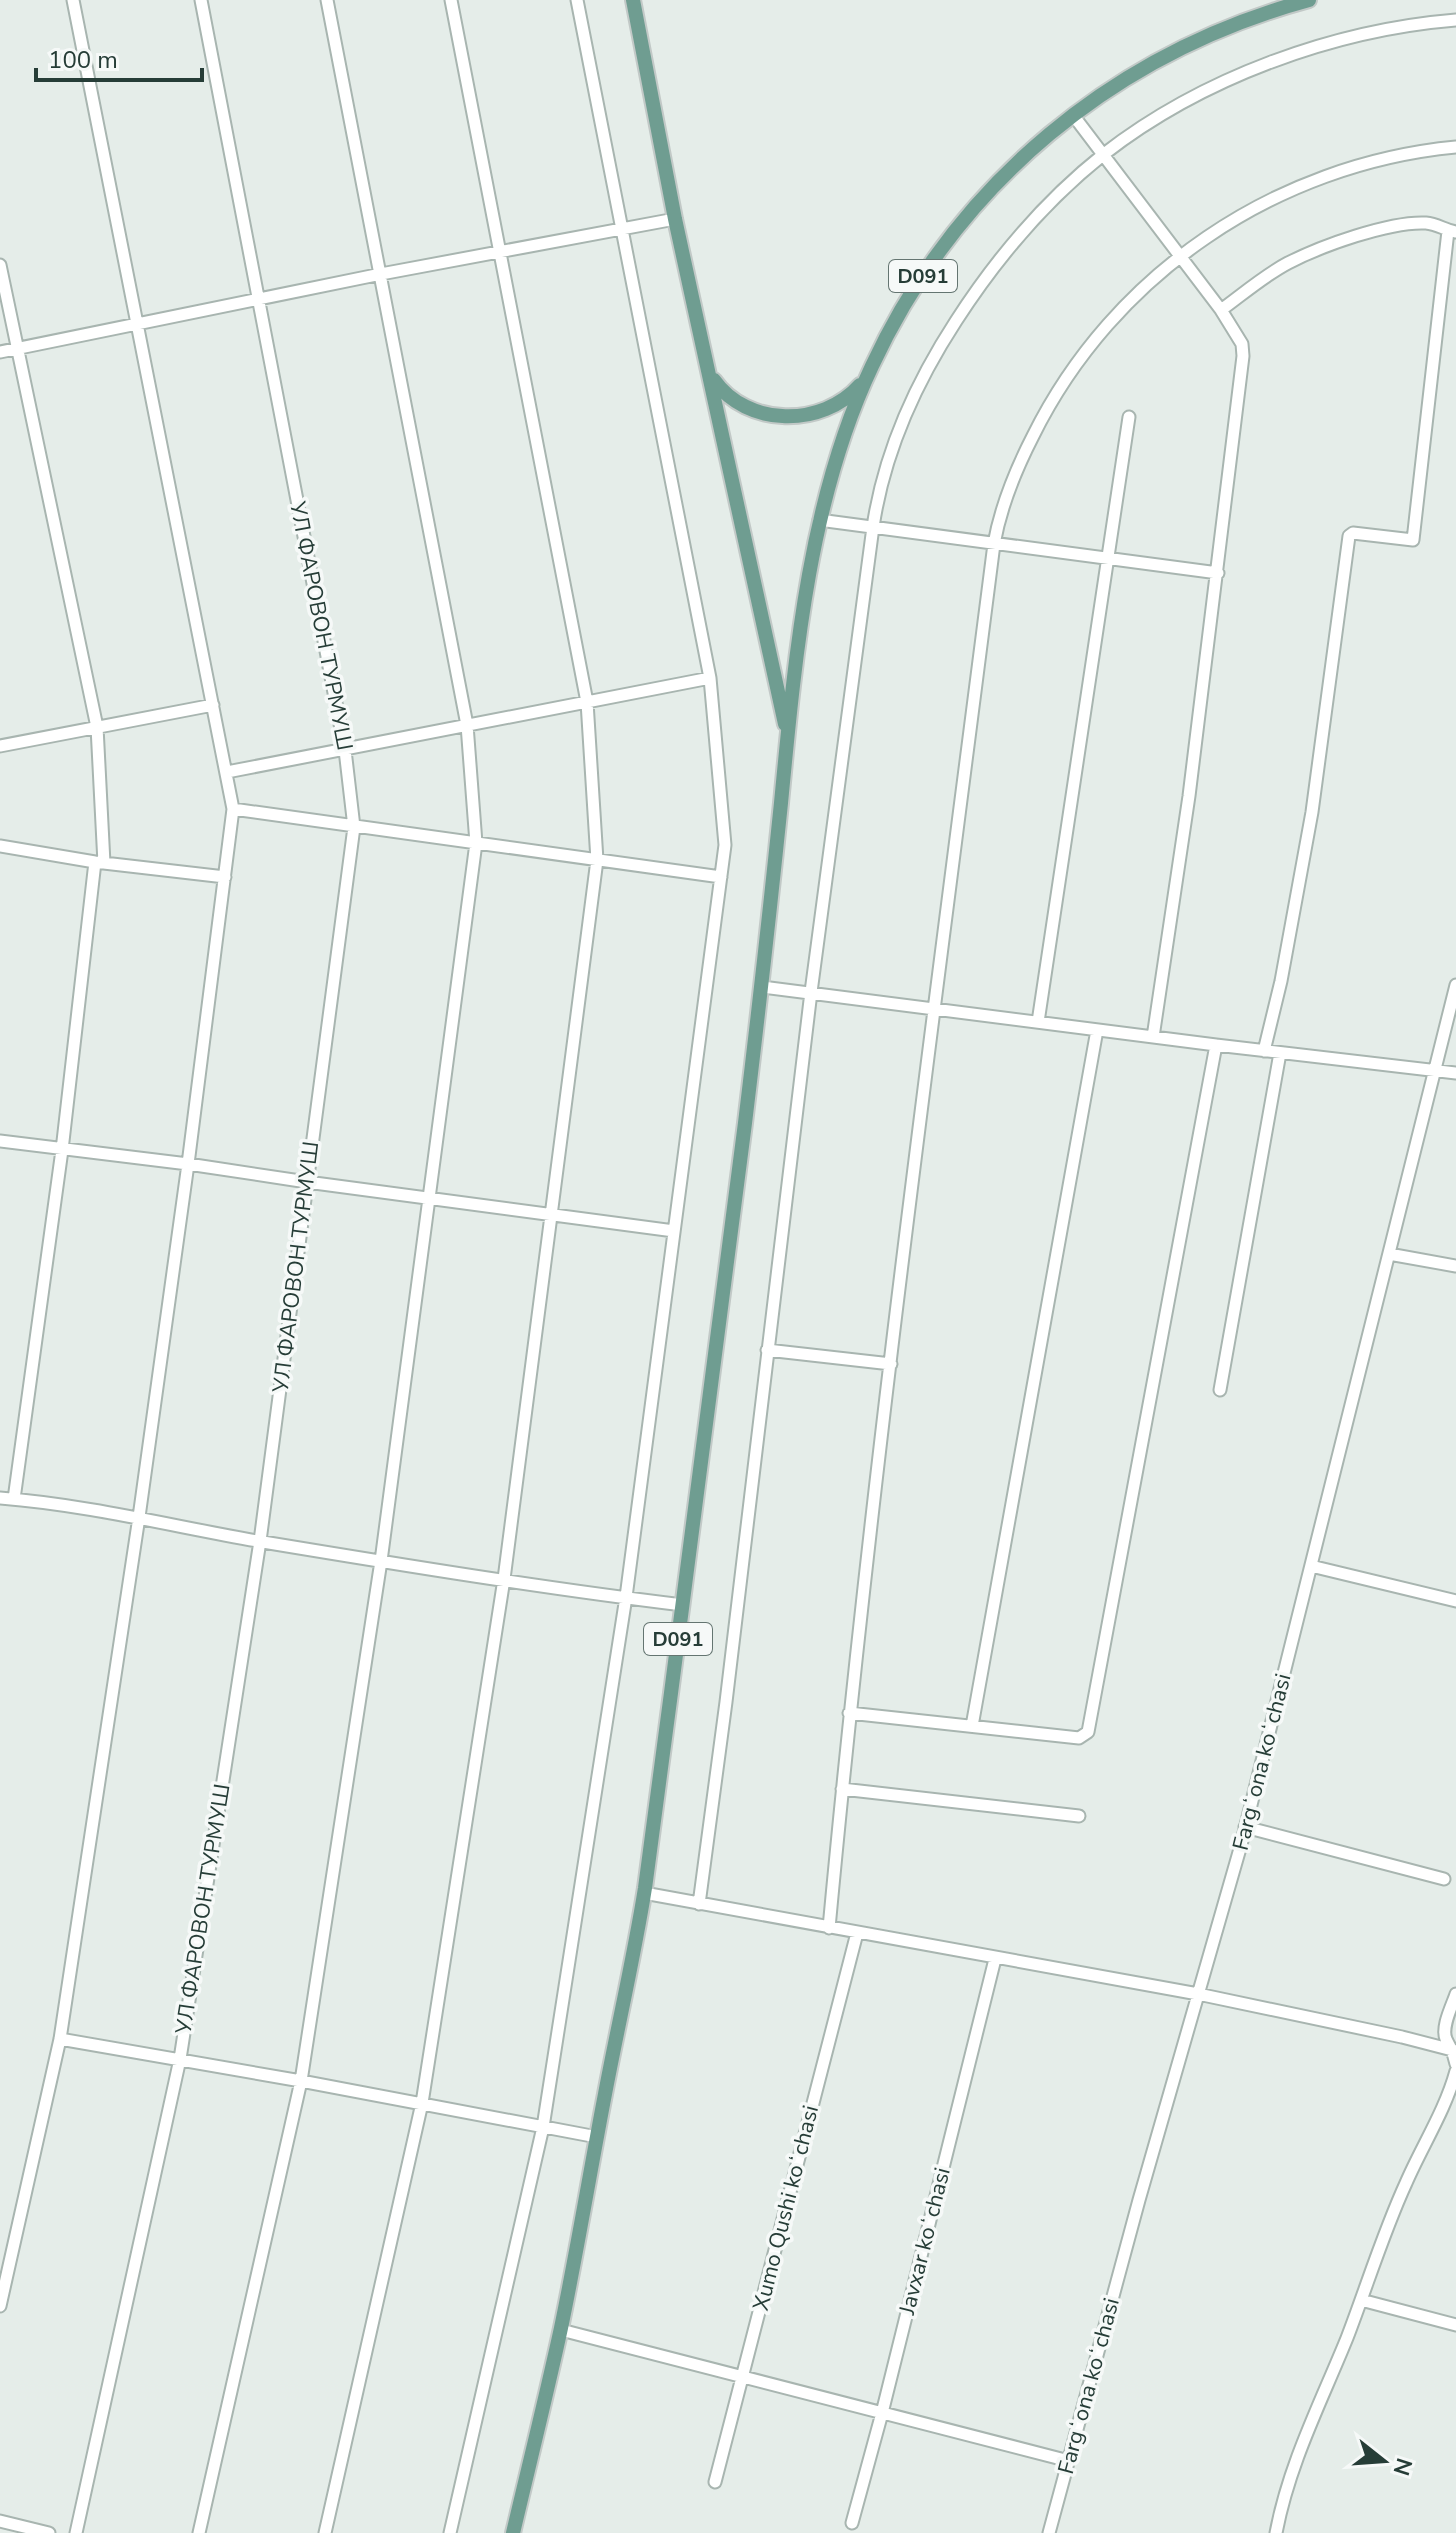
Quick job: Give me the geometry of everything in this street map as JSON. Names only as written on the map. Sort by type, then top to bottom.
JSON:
[{"type":"main road","points":[[633,0],[675,219],[787,736]]},
{"type":"main road","name":"D091","points":[[513,2533],[561,2330],[644,1893],[762,987],[787,736],[819,520],[841,442],[871,368],[909,296],[956,229],[1010,168],[1073,115],[1162,60],[1207,35],[1309,0]]},
{"type":"main road","points":[[710,374],[728,397],[749,409],[792,416],[815,413],[836,404],[856,389],[871,368]]},
{"type":"street","points":[[0,2306],[60,2039],[139,1517],[233,809],[73,0]]},
{"type":"street","name":"УЛ ФАРОВОН ТУРМУШ","points":[[76,2533],[180,2059],[260,1541],[354,827],[345,750],[201,0]]},
{"type":"street","points":[[199,2533],[301,2081],[381,1561],[476,843],[467,725],[327,0]]},
{"type":"street","points":[[325,2533],[422,2103],[504,1579],[597,860],[587,702],[451,0]]},
{"type":"street","points":[[450,2533],[543,2127],[626,1597],[725,845],[710,678],[577,0]]},
{"type":"street","points":[[699,1904],[811,992],[873,527],[878,494],[903,418],[939,348],[1001,257],[1064,191],[1104,155],[1163,115],[1201,94],[1281,58],[1323,43],[1376,30],[1456,20]]},
{"type":"street","points":[[1073,115],[1181,254],[1242,344],[1218,573],[1153,1037]]},
{"type":"street","points":[[829,1928],[849,1713],[891,1364],[1000,513],[1014,474],[1054,395],[1083,353],[1129,300],[1181,254],[1250,210],[1300,185],[1353,166],[1420,151],[1456,147]]},
{"type":"street","points":[[0,352],[381,274],[675,219]]},
{"type":"street","points":[[1221,310],[1287,263],[1349,239],[1407,224],[1438,225],[1452,232],[1413,540],[1353,533],[1349,536],[1312,812],[1281,981],[1264,1051]]},
{"type":"street","points":[[0,265],[97,727],[100,863],[14,1499]]},
{"type":"street","points":[[1038,1022],[1129,417]]},
{"type":"street","points":[[819,520],[1218,573]]},
{"type":"street","points":[[227,772],[710,678]]},
{"type":"street","points":[[0,746],[213,705]]},
{"type":"street","points":[[233,809],[721,877]]},
{"type":"street","points":[[0,846],[100,863],[225,877]]},
{"type":"street","name":"Fargʻona koʻchasi","points":[[1049,2533],[1245,1827],[1456,985]]},
{"type":"street","points":[[762,987],[1456,1073]]},
{"type":"street","points":[[972,1726],[1097,1030]]},
{"type":"street","points":[[849,1713],[1079,1738],[1088,1732],[1216,1045]]},
{"type":"street","points":[[1220,1390],[1280,1053]]},
{"type":"street","points":[[0,1141],[674,1231]]},
{"type":"street","points":[[1389,1254],[1456,1266]]},
{"type":"street","points":[[767,1350],[891,1364]]},
{"type":"street","points":[[0,1498],[139,1517],[381,1561],[683,1605]]},
{"type":"street","points":[[1311,1566],[1456,1601]]},
{"type":"street","points":[[842,1789],[1079,1816]]},
{"type":"street","points":[[1245,1827],[1444,1879]]},
{"type":"street","points":[[644,1893],[1198,1994],[1455,2051]]},
{"type":"street","name":"Xumo Qushi koʻchasi","points":[[715,2482],[857,1933]]},
{"type":"street","name":"Javxar koʻchasi","points":[[852,2523],[995,1959]]},
{"type":"street","points":[[1456,1994],[1445,2032],[1455,2051],[1456,2064]]},
{"type":"street","points":[[60,2039],[597,2137]]},
{"type":"street","points":[[1276,2533],[1284,2498],[1308,2427],[1406,2181],[1440,2113],[1456,2071]]},
{"type":"street","points":[[1361,2300],[1456,2325]]},
{"type":"street","points":[[561,2330],[1069,2461]]},
{"type":"street","points":[[0,2521],[49,2533]]}]
